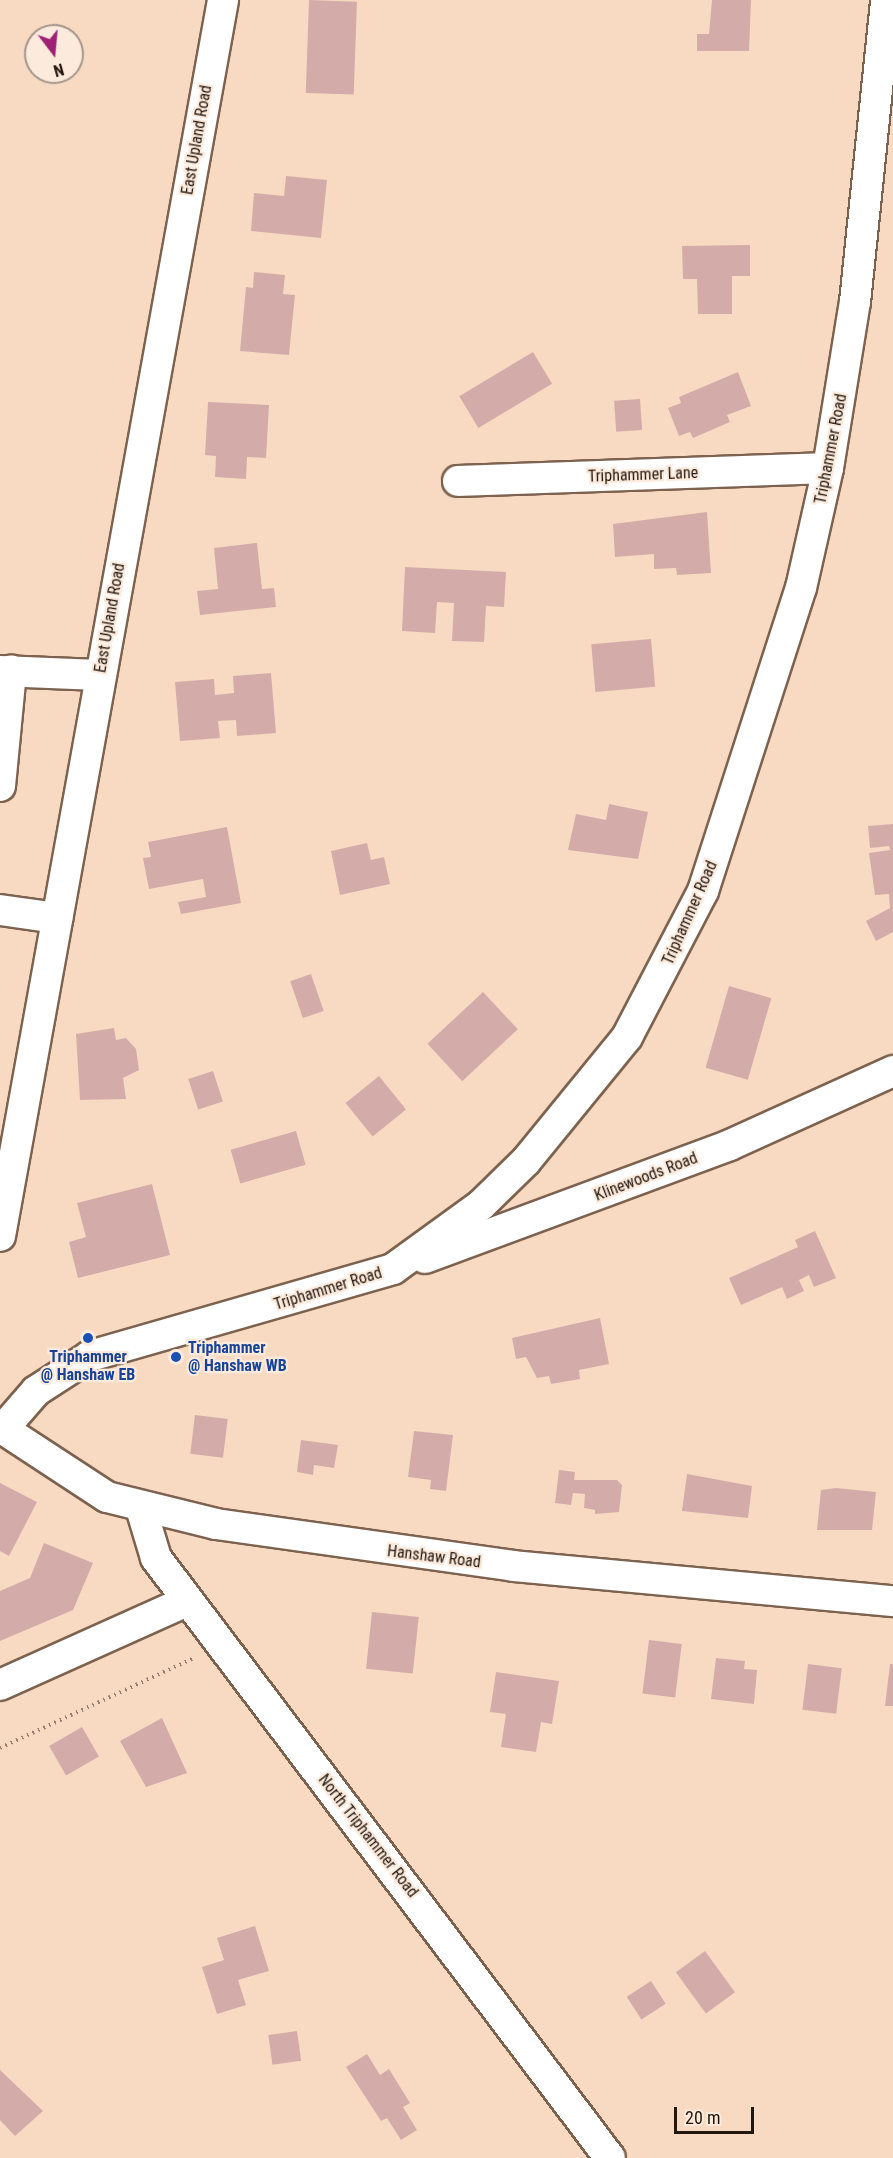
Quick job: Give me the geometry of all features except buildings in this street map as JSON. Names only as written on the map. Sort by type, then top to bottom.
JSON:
[{"type":"street","name":"East Upland Road","points":[[0,1236],[99,675],[223,0]]},
{"type":"street","name":"Triphammer Road","points":[[2,1428],[36,1391],[90,1356],[393,1269],[481,1204],[547,1138],[627,1037],[664,972],[703,891],[756,736],[801,588],[828,468],[860,266],[886,0]]},
{"type":"street","name":"Triphammer Lane","points":[[458,481],[828,468]]},
{"type":"street","points":[[0,786],[6,671],[99,675]]},
{"type":"street","points":[[0,910],[57,918]]},
{"type":"street","name":"Klinewoods Road","points":[[393,1269],[730,1146],[893,1071]]},
{"type":"street","name":"Hanshaw Road","points":[[2,1428],[107,1497],[141,1508],[376,1550],[893,1601]]},
{"type":"street","name":"North Triphammer Road","points":[[141,1508],[156,1558],[187,1601],[610,2158]]},
{"type":"street","points":[[0,1685],[187,1601]]},
{"type":"path","points":[[0,1748],[192,1659]]},
{"type":"place","name":"Triphammer @ Hanshaw EB","points":[[88,1338]]},
{"type":"place","name":"Triphammer @ Hanshaw WB","points":[[176,1357]]}]
